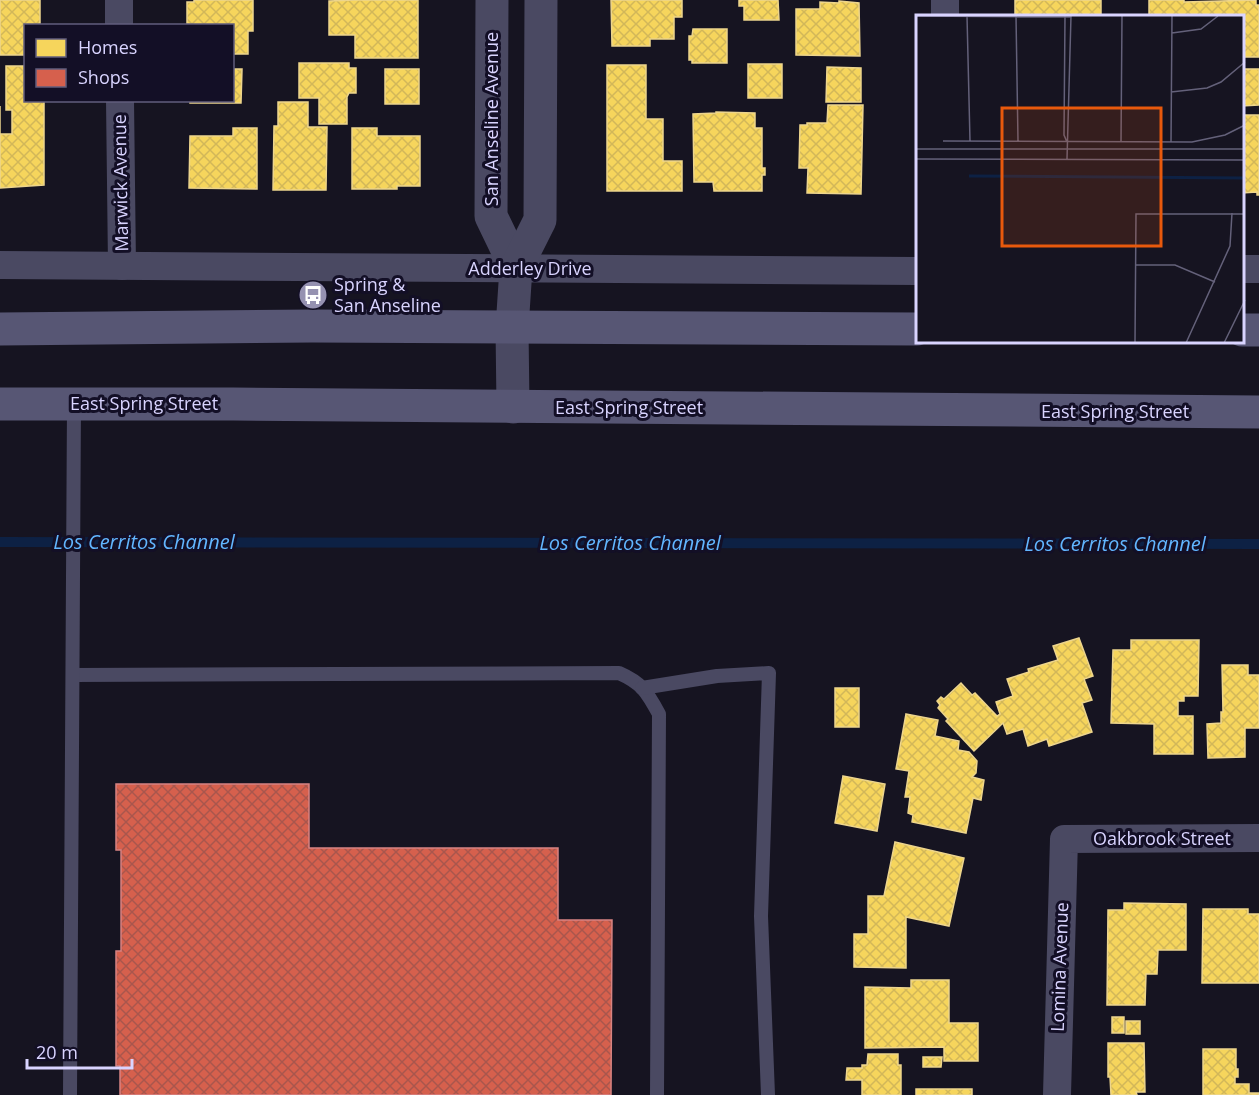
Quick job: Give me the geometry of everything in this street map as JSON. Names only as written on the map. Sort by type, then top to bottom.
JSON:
[{"type":"main road","points":[[0,329],[312,326],[916,329]]},
{"type":"main road","name":"East Spring Street","points":[[0,404],[1259,412]]},
{"type":"street","points":[[118,0],[119,24]]},
{"type":"street","name":"San Anseline Avenue","points":[[492,0],[491,216],[516,268]]},
{"type":"street","name":"San Anseline Avenue","points":[[513,407],[512,328],[516,268],[540,220],[541,0]]},
{"type":"street","name":"Marwick Avenue","points":[[120,102],[122,266]]},
{"type":"street","name":"Adderley Drive","points":[[0,265],[916,271]]},
{"type":"street","name":"Oakbrook Street","points":[[1064,839],[1259,838]]},
{"type":"street","name":"Lomina Avenue","points":[[1057,1095],[1064,839]]},
{"type":"lane","points":[[70,1095],[74,404]]},
{"type":"lane","points":[[72,675],[619,673],[636,680],[650,697],[659,714],[657,1095]]},
{"type":"lane","points":[[642,688],[717,676],[769,673],[761,916],[768,1095]]},
{"type":"building: Homes","points":[[0,0],[40,0],[40,24],[24,24],[24,55],[0,55]]},
{"type":"building: Homes","points":[[194,0],[253,0],[253,31],[248,31],[248,54],[234,54],[234,24],[187,24],[187,2],[194,2]]},
{"type":"building: Homes","points":[[418,0],[418,58],[355,58],[355,35],[329,35],[329,1]]},
{"type":"building: Homes","points":[[611,0],[682,0],[682,17],[674,17],[674,39],[650,39],[650,46],[612,46]]},
{"type":"building: Homes","points":[[739,0],[778,0],[779,20],[744,20],[744,6],[739,6]]},
{"type":"building: Homes","points":[[1015,0],[1101,0],[1101,15],[1015,15]]},
{"type":"building: Homes","points":[[1149,0],[1184,0],[1184,2],[1256,0],[1256,5],[1259,5],[1259,57],[1244,57],[1244,15],[1149,15]]},
{"type":"building: Homes","points":[[839,1],[859,3],[860,56],[796,55],[796,9],[820,9],[820,2],[839,3]]},
{"type":"building: Homes","points":[[693,29],[727,29],[727,63],[692,63],[692,60],[689,60],[689,36],[692,36]]},
{"type":"building: Homes","points":[[299,63],[349,63],[349,68],[356,68],[356,93],[349,93],[347,97],[347,124],[319,124],[319,98],[299,98]]},
{"type":"building: Homes","points":[[748,64],[782,64],[782,98],[748,98]]},
{"type":"building: Homes","points":[[607,65],[646,65],[646,119],[663,119],[663,161],[682,161],[682,191],[607,191]]},
{"type":"building: Homes","points":[[6,66],[24,66],[24,102],[44,102],[44,185],[0,188],[0,134],[12,134],[12,110],[6,110]]},
{"type":"building: Homes","points":[[827,67],[861,68],[861,102],[826,102]]},
{"type":"building: Homes","points":[[234,69],[242,69],[241,103],[190,103],[234,102]]},
{"type":"building: Homes","points":[[385,69],[419,69],[419,104],[385,104]]},
{"type":"building: Homes","points":[[1244,69],[1259,69],[1259,105],[1244,106]]},
{"type":"building: Homes","points":[[278,102],[308,102],[308,127],[327,127],[326,190],[273,190],[274,126],[278,126]]},
{"type":"building: Homes","points":[[828,105],[863,105],[861,194],[807,193],[808,168],[799,168],[800,125],[827,123]]},
{"type":"building: Homes","points":[[755,113],[755,128],[762,128],[762,168],[765,168],[765,175],[762,175],[762,191],[714,191],[713,182],[694,182],[693,114]]},
{"type":"building: Homes","points":[[1244,115],[1259,115],[1259,195],[1257,192],[1244,193]]},
{"type":"building: Homes","points":[[233,128],[257,128],[257,189],[189,188],[190,136],[233,136]]},
{"type":"building: Homes","points":[[352,128],[377,128],[377,136],[420,136],[420,186],[397,186],[397,189],[352,189]]},
{"type":"building: Homes","points":[[1079,638],[1093,676],[1084,679],[1092,700],[1082,703],[1092,732],[1049,746],[1047,739],[1028,746],[1023,729],[1007,734],[1003,723],[974,751],[946,721],[948,719],[938,708],[940,705],[937,701],[941,697],[944,699],[961,683],[972,695],[975,693],[997,716],[1000,714],[996,702],[1013,696],[1007,679],[1029,672],[1028,669],[1058,660],[1053,646]]},
{"type":"building: Homes","points":[[1131,640],[1199,640],[1198,696],[1184,696],[1184,701],[1178,701],[1178,716],[1193,716],[1193,754],[1154,754],[1154,724],[1111,723],[1113,650],[1131,650]]},
{"type":"building: Homes","points":[[1222,665],[1248,665],[1248,675],[1259,675],[1259,728],[1245,728],[1245,757],[1208,758],[1207,724],[1221,723],[1221,712],[1223,712]]},
{"type":"building: Homes","points":[[835,688],[859,688],[859,727],[835,727]]},
{"type":"building: Homes","points":[[906,714],[938,720],[935,736],[959,741],[958,750],[969,752],[977,761],[976,773],[972,777],[984,780],[981,800],[973,798],[966,833],[912,822],[913,815],[908,813],[910,797],[905,797],[909,771],[896,769]]},
{"type":"building: Homes","points":[[843,776],[885,784],[877,831],[835,823]]},
{"type":"building: Homes","points":[[895,842],[964,858],[949,926],[906,917],[906,968],[854,967],[854,934],[868,934],[868,896],[884,896]]},
{"type":"building: Homes","points":[[1124,903],[1186,904],[1186,950],[1158,950],[1157,974],[1146,974],[1145,1005],[1107,1005],[1108,910],[1124,910]]},
{"type":"building: Homes","points":[[1203,909],[1248,909],[1248,914],[1259,914],[1259,983],[1202,983]]},
{"type":"building: Homes","points":[[911,980],[949,980],[949,1023],[978,1023],[978,1061],[944,1061],[944,1047],[865,1048],[865,987],[911,988]]},
{"type":"building: Homes","points":[[1112,1017],[1124,1017],[1124,1033],[1112,1033]]},
{"type":"building: Homes","points":[[1126,1021],[1140,1021],[1140,1034],[1126,1034]]},
{"type":"building: Homes","points":[[1108,1043],[1144,1043],[1145,1092],[1136,1092],[1137,1095],[1111,1095],[1110,1077],[1108,1077]]},
{"type":"building: Homes","points":[[1203,1049],[1236,1049],[1238,1077],[1235,1077],[1235,1084],[1249,1084],[1249,1093],[1259,1093],[1259,1095],[1203,1095]]},
{"type":"building: Homes","points":[[868,1054],[898,1054],[898,1065],[901,1065],[901,1095],[862,1095],[862,1080],[846,1080],[847,1068],[862,1068],[862,1065],[867,1065]]},
{"type":"building: Homes","points":[[923,1057],[942,1057],[941,1067],[923,1067]]},
{"type":"building: Homes","points":[[916,1089],[972,1089],[972,1095],[916,1095]]},
{"type":"building: Shops","points":[[116,784],[309,784],[309,848],[558,848],[558,920],[612,920],[611,1095],[120,1095],[120,1066],[116,1066],[116,951],[121,951],[121,850],[116,850]]},
{"type":"waterway","name":"Los Cerritos Channel","points":[[0,542],[1259,544]]},
{"type":"place","name":"Spring & San Anseline","points":[[313,295]]}]
